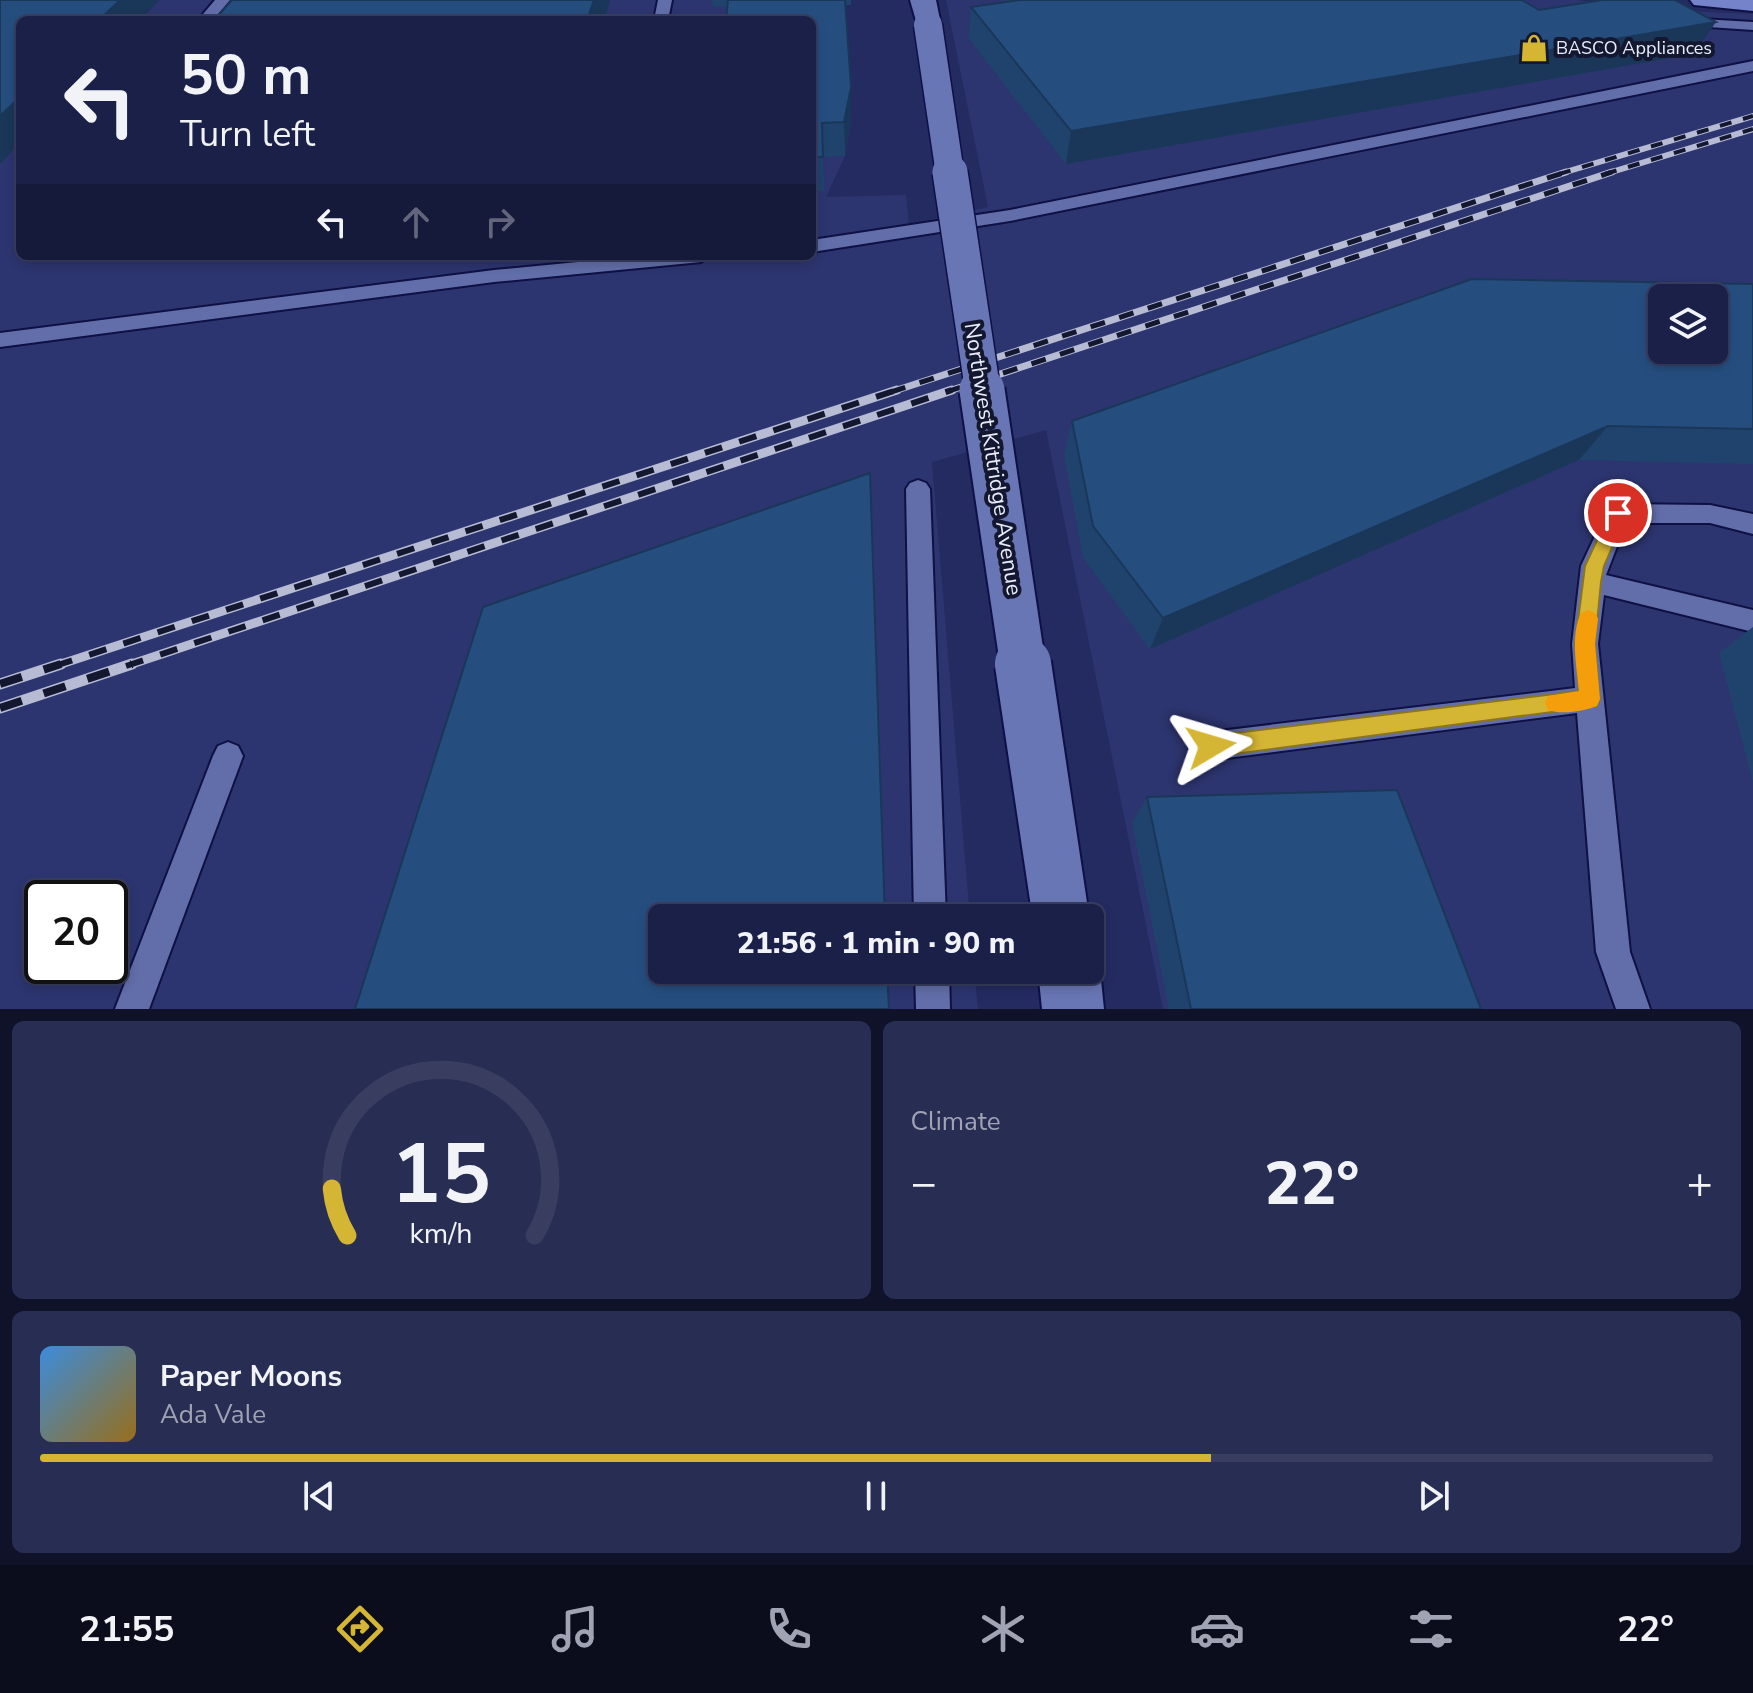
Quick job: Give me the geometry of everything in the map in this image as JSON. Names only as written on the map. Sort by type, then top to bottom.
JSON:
[{"type":"highway","points":[[1703,0],[1753,3]]},
{"type":"main road","name":"Northwest Kittridge Avenue","points":[[926,13],[1059,904]]},
{"type":"main road","points":[[1070,984],[1073,1009]]},
{"type":"lane","points":[[209,16],[223,0]]},
{"type":"lane","points":[[1661,20],[1753,26]]},
{"type":"lane","points":[[816,246],[863,241],[1044,209],[1583,97],[1753,66]]},
{"type":"lane","points":[[0,340],[478,277],[659,260]]},
{"type":"lane","points":[[918,489],[930,904]]},
{"type":"lane","points":[[1633,1009],[1613,952],[1585,644],[1594,566],[1618,513],[1710,514],[1753,524]]},
{"type":"lane","points":[[1592,582],[1753,621]]},
{"type":"lane","points":[[1211,746],[1590,699]]},
{"type":"lane","points":[[132,1009],[228,756]]},
{"type":"lane","points":[[932,984],[933,1009]]},
{"type":"shaded area","points":[[0,0],[851,0],[844,5],[851,120],[845,156],[826,197],[906,195],[909,225],[988,207],[946,0],[1577,0],[1660,10],[1753,14],[1753,1009],[1163,1009],[1046,430],[932,462],[969,904],[648,904],[648,984],[975,984],[978,1009],[0,1009]]},
{"type":"building","points":[[0,0],[120,0],[103,16],[16,16],[16,101],[0,116]]},
{"type":"building","points":[[232,0],[594,0],[588,16],[218,16]]},
{"type":"building","points":[[728,0],[845,0],[851,87],[844,122],[822,123],[823,157],[816,157],[816,16],[726,16]]},
{"type":"building","points":[[1020,0],[1522,0],[1539,10],[1602,0],[1675,0],[1716,22],[1071,131],[971,7]]},
{"type":"building","points":[[1472,279],[1753,284],[1753,429],[1608,426],[1163,618],[1093,526],[1072,421]]},
{"type":"building","points":[[870,473],[885,904],[648,904],[648,984],[888,984],[889,1009],[355,1009],[483,607]]},
{"type":"building","points":[[1397,790],[1481,1009],[1191,1009],[1147,797]]},
{"type":"railway","points":[[1559,174],[1753,116]]},
{"type":"railway","points":[[1605,174],[1753,129]]},
{"type":"railway","points":[[891,392],[1566,172]]},
{"type":"railway","points":[[947,392],[1612,172]]},
{"type":"railway","points":[[55,666],[897,390]]},
{"type":"railway","points":[[947,392],[952,390]]},
{"type":"railway","points":[[126,666],[947,392]]},
{"type":"railway","points":[[0,684],[61,664]]},
{"type":"railway","points":[[126,666],[132,664]]},
{"type":"railway","points":[[0,708],[126,666]]},
{"type":"slow traffic","points":[[1556,703],[1590,699],[1585,644],[1588,619]]},
{"type":"place","name":"BASCO Appliances","points":[[1534,48]]},
{"type":"route","points":[[1211,746],[1590,699],[1585,644],[1594,566],[1618,513]]}]
